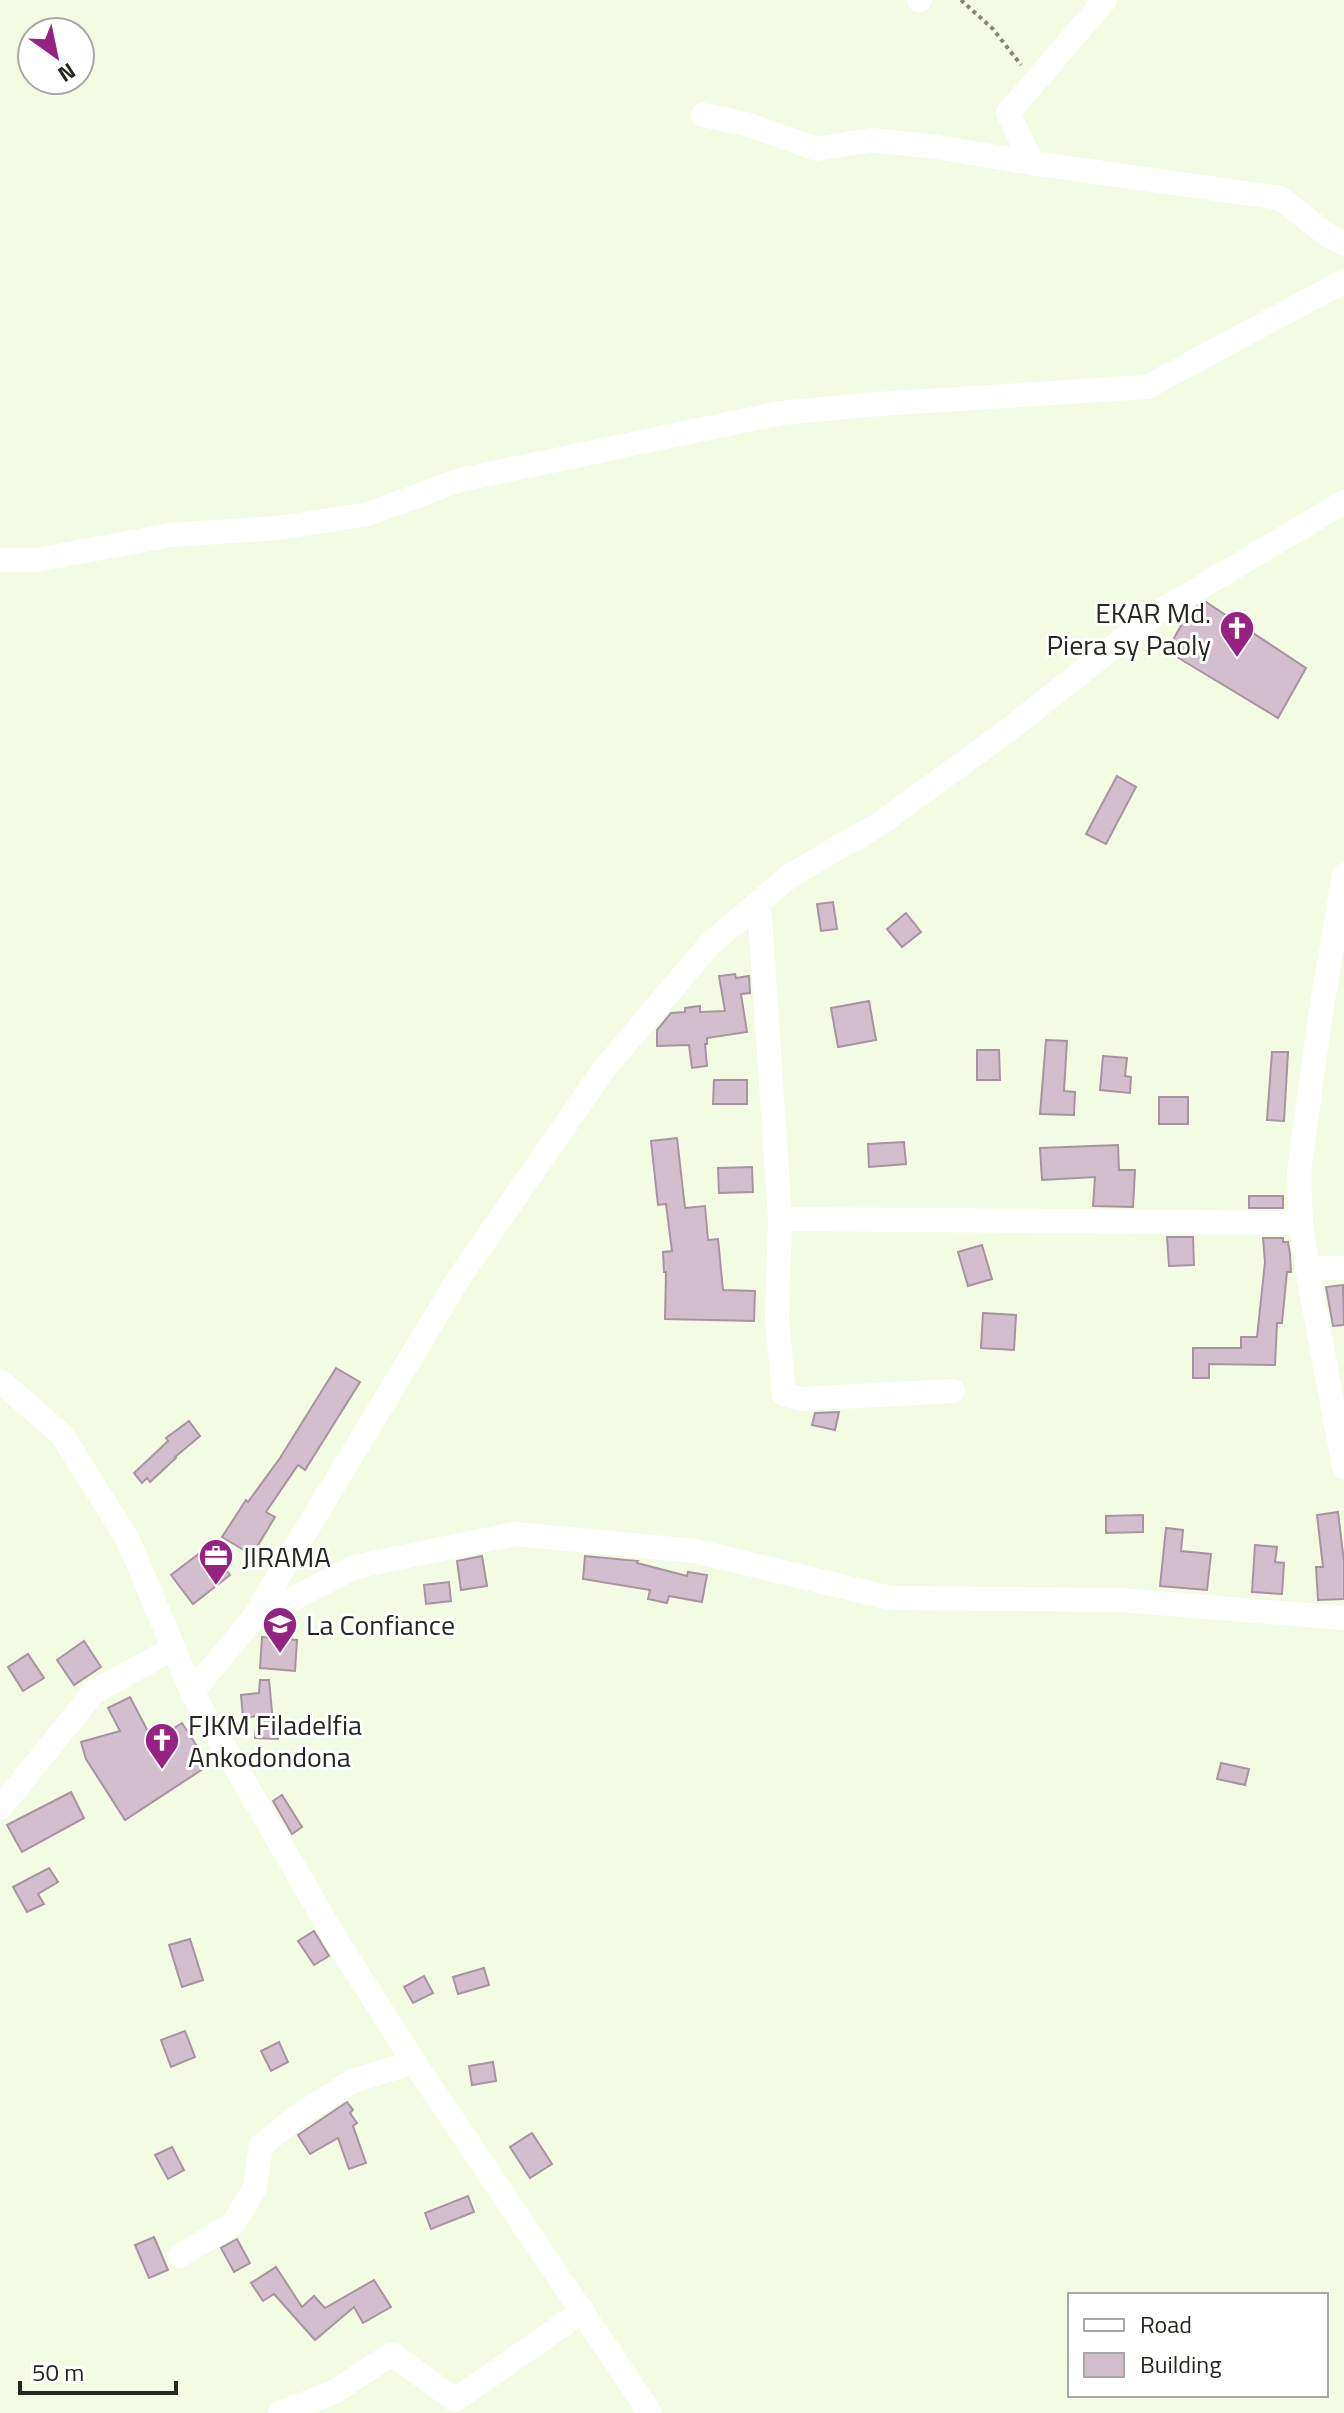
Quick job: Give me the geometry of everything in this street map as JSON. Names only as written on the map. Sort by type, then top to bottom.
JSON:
[{"type":"street","points":[[1032,163],[1008,113],[1105,0]]},
{"type":"street","points":[[703,115],[746,124],[817,149],[871,140],[1280,198],[1330,237],[1344,243]]},
{"type":"street","points":[[0,560],[36,560],[171,535],[279,528],[368,514],[460,480],[781,413],[1147,387],[1344,281]]},
{"type":"street","points":[[192,1692],[252,1620],[457,1281],[595,1082],[709,945],[791,875],[878,825],[1007,731],[1154,615],[1344,502]]},
{"type":"street","points":[[1344,875],[1299,1172],[1307,1268],[1344,1467]]},
{"type":"street","points":[[759,902],[780,1219],[777,1320],[784,1394],[801,1399],[953,1391]]},
{"type":"street","points":[[780,1219],[1301,1223]]},
{"type":"street","points":[[1307,1268],[1344,1268]]},
{"type":"street","points":[[0,1381],[62,1435],[128,1540],[192,1692],[338,1943],[414,2062],[650,2413]]},
{"type":"street","points":[[252,1620],[354,1567],[515,1534],[695,1551],[890,1598],[1120,1600],[1344,1618]]},
{"type":"street","points":[[0,1808],[94,1692],[172,1649]]},
{"type":"street","points":[[179,2256],[233,2224],[255,2188],[261,2146],[296,2117],[353,2081],[414,2062]]},
{"type":"street","points":[[280,2413],[334,2392],[392,2354],[455,2407],[583,2311]]},
{"type":"path","points":[[961,0],[1008,46],[1026,72],[1031,86]]},
{"type":"building","name":"EKAR Md. Piera sy Paoly","points":[[1206,602],[1306,668],[1278,718],[1167,651],[1189,611]]},
{"type":"building","points":[[1117,776],[1136,787],[1106,844],[1086,834]]},
{"type":"building","points":[[833,902],[837,929],[821,931],[817,904]]},
{"type":"building","points":[[906,913],[921,932],[902,947],[887,929]]},
{"type":"building","points":[[735,974],[736,978],[749,976],[750,993],[741,994],[747,1032],[707,1038],[707,1066],[692,1068],[689,1045],[657,1046],[657,1030],[671,1013],[700,1006],[700,1012],[725,1011],[719,976]]},
{"type":"building","points":[[869,1001],[876,1040],[838,1047],[831,1008]]},
{"type":"building","points":[[1046,1040],[1067,1041],[1064,1091],[1075,1092],[1074,1115],[1040,1114]]},
{"type":"building","points":[[977,1050],[999,1050],[1000,1080],[977,1080]]},
{"type":"building","points":[[1272,1052],[1288,1052],[1284,1121],[1267,1120]]},
{"type":"building","points":[[1103,1056],[1127,1058],[1125,1076],[1131,1077],[1130,1093],[1100,1090]]},
{"type":"building","points":[[714,1080],[747,1080],[747,1104],[713,1104]]},
{"type":"building","points":[[1159,1097],[1188,1097],[1188,1124],[1159,1124]]},
{"type":"building","points":[[677,1138],[685,1208],[705,1206],[708,1240],[718,1239],[723,1290],[755,1291],[754,1321],[665,1319],[666,1272],[663,1252],[672,1251],[666,1204],[658,1205],[651,1141]]},
{"type":"building","points":[[904,1142],[906,1164],[869,1167],[868,1144]]},
{"type":"building","points":[[1118,1145],[1119,1170],[1135,1170],[1133,1207],[1093,1206],[1095,1177],[1042,1180],[1040,1148]]},
{"type":"building","points":[[752,1167],[753,1192],[719,1193],[718,1168]]},
{"type":"building","points":[[1249,1196],[1283,1196],[1283,1208],[1249,1208]]},
{"type":"building","points":[[1167,1237],[1193,1237],[1194,1265],[1169,1266]]},
{"type":"building","points":[[1263,1238],[1283,1238],[1283,1242],[1288,1242],[1290,1254],[1291,1272],[1287,1272],[1282,1323],[1277,1323],[1275,1365],[1209,1364],[1209,1378],[1193,1378],[1193,1348],[1241,1348],[1241,1337],[1257,1337],[1265,1262]]},
{"type":"building","points":[[982,1245],[992,1279],[968,1286],[958,1252]]},
{"type":"building","points":[[1343,1285],[1344,1325],[1333,1326],[1326,1287]]},
{"type":"building","points":[[983,1313],[1016,1315],[1014,1350],[981,1348]]},
{"type":"building","points":[[336,1368],[360,1382],[305,1470],[298,1465],[266,1512],[275,1517],[252,1555],[222,1537],[246,1500],[248,1502],[280,1458]]},
{"type":"building","points":[[839,1412],[835,1430],[812,1425],[815,1413]]},
{"type":"building","points":[[189,1421],[200,1436],[150,1482],[147,1478],[142,1483],[134,1473],[168,1441],[166,1438]]},
{"type":"building","points":[[1338,1512],[1344,1562],[1344,1599],[1318,1600],[1316,1567],[1323,1567],[1317,1515]]},
{"type":"building","points":[[1143,1515],[1143,1532],[1106,1533],[1106,1516]]},
{"type":"building","points":[[1166,1528],[1183,1530],[1181,1551],[1211,1554],[1207,1590],[1160,1586]]},
{"type":"building","points":[[1255,1545],[1277,1547],[1275,1562],[1284,1563],[1282,1594],[1252,1592]]},
{"type":"building","points":[[209,1546],[230,1575],[193,1604],[171,1575]]},
{"type":"building","points":[[482,1556],[487,1586],[461,1590],[457,1561]]},
{"type":"building","points":[[585,1556],[638,1561],[687,1576],[688,1572],[707,1575],[702,1602],[669,1596],[667,1603],[648,1599],[650,1590],[583,1579]]},
{"type":"building","points":[[449,1582],[451,1601],[426,1604],[424,1585]]},
{"type":"building","points":[[262,1637],[297,1640],[295,1671],[260,1668]]},
{"type":"building","points":[[84,1641],[101,1667],[74,1685],[57,1660]]},
{"type":"building","points":[[28,1654],[44,1678],[23,1691],[8,1667]]},
{"type":"building","points":[[260,1680],[269,1680],[273,1722],[279,1723],[278,1739],[255,1738],[257,1716],[243,1718],[241,1695],[259,1693]]},
{"type":"building","points":[[130,1697],[153,1741],[182,1723],[209,1765],[125,1820],[86,1759],[81,1742],[120,1731],[108,1708]]},
{"type":"building","points":[[1221,1763],[1249,1769],[1245,1785],[1217,1779]]},
{"type":"building","points":[[71,1792],[84,1818],[22,1852],[7,1825]]},
{"type":"building","points":[[282,1795],[302,1827],[292,1834],[273,1801]]},
{"type":"building","points":[[49,1868],[58,1882],[38,1894],[44,1904],[27,1912],[13,1887]]},
{"type":"building","points":[[314,1931],[329,1956],[314,1965],[298,1941]]},
{"type":"building","points":[[190,1939],[203,1980],[182,1987],[169,1945]]},
{"type":"building","points":[[484,1968],[489,1985],[458,1994],[453,1977]]},
{"type":"building","points":[[424,1976],[433,1993],[413,2003],[404,1987]]},
{"type":"building","points":[[185,2031],[195,2057],[171,2067],[161,2040]]},
{"type":"building","points":[[279,2042],[288,2062],[271,2071],[261,2051]]},
{"type":"building","points":[[493,2062],[496,2081],[472,2085],[469,2066]]},
{"type":"building","points":[[347,2102],[353,2110],[350,2113],[357,2123],[353,2126],[366,2163],[349,2169],[338,2138],[310,2154],[298,2135]]},
{"type":"building","points":[[532,2133],[552,2164],[530,2178],[510,2147]]},
{"type":"building","points":[[172,2147],[184,2170],[168,2179],[155,2155]]},
{"type":"building","points":[[468,2196],[474,2212],[431,2229],[425,2213]]},
{"type":"building","points":[[154,2237],[168,2270],[149,2278],[135,2245]]},
{"type":"building","points":[[237,2239],[250,2263],[234,2272],[221,2248]]},
{"type":"building","points":[[276,2267],[302,2307],[314,2296],[325,2308],[374,2280],[391,2307],[363,2323],[354,2307],[315,2340],[274,2294],[263,2301],[251,2283]]},
{"type":"place","name":"EKAR Md. Piera sy Paoly","points":[[1237,659]]},
{"type":"place","name":"JIRAMA","points":[[216,1587]]},
{"type":"place","name":"La Confiance","points":[[280,1655]]},
{"type":"place","name":"FJKM Filadelfia Ankodondona","points":[[162,1771]]}]
